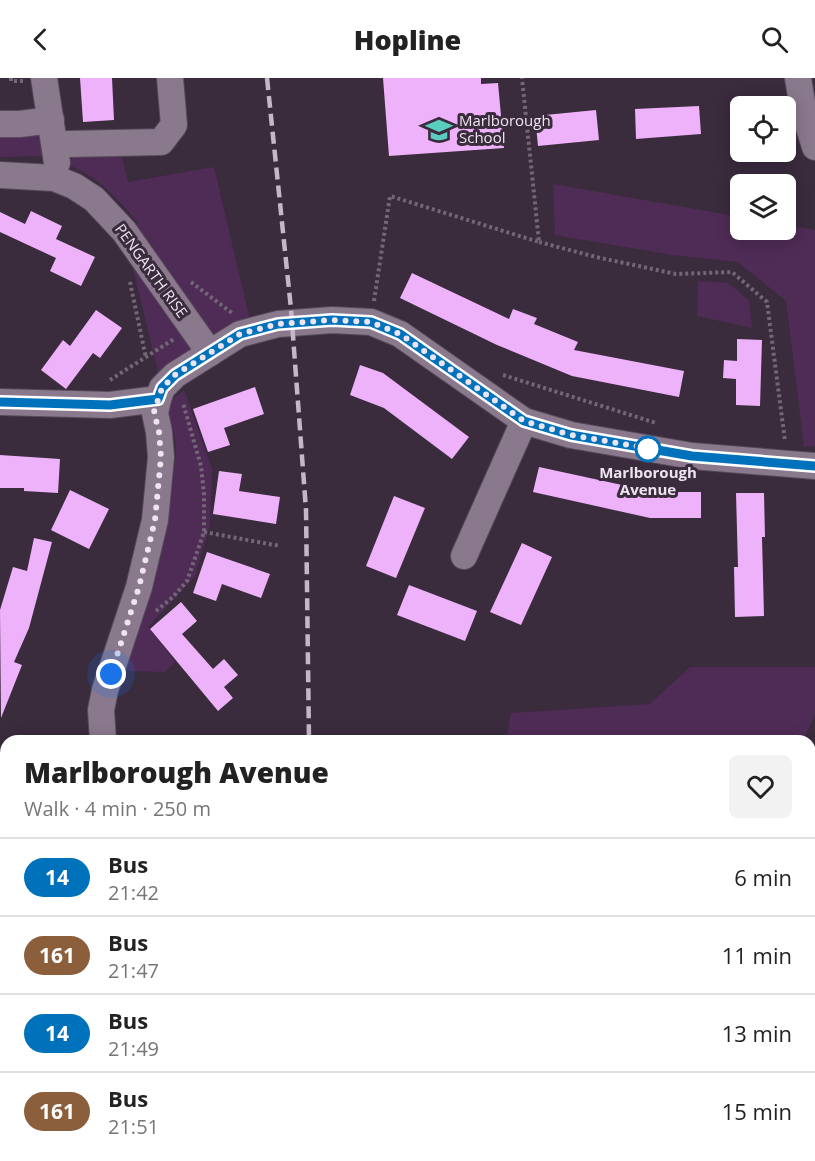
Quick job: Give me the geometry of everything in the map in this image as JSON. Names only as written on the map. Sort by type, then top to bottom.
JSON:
[{"type":"street","points":[[44,78],[56,148],[58,169],[54,178]]},
{"type":"street","points":[[56,148],[68,144],[161,142],[174,125],[170,78]]},
{"type":"street","points":[[798,78],[803,108],[815,147]]},
{"type":"street","points":[[0,124],[51,120]]},
{"type":"street","name":"PENGARTH RISE","points":[[0,175],[54,178],[74,186],[94,199],[124,231],[210,353]]},
{"type":"street","points":[[103,735],[101,710],[139,587],[155,520],[161,457],[159,432],[154,412],[158,399],[162,388],[175,375],[240,334],[278,324],[332,320],[371,322],[400,334],[524,421],[571,435],[681,454],[815,466]]},
{"type":"street","points":[[0,402],[110,405],[158,399]]},
{"type":"street","points":[[464,556],[524,421]]},
{"type":"path","points":[[522,78],[539,242]]},
{"type":"path","points":[[371,322],[390,196],[596,258],[676,274],[732,272],[767,302],[788,465]]},
{"type":"path","points":[[128,271],[146,358]]},
{"type":"path","points":[[89,405],[100,386],[191,327],[231,313]]},
{"type":"path","points":[[495,373],[661,425]]},
{"type":"path","points":[[122,641],[173,597],[187,581],[204,532],[204,494],[200,461],[175,375]]},
{"type":"path","points":[[204,532],[280,546]]},
{"type":"shaded area","points":[[42,131],[44,156],[0,157],[0,132]]},
{"type":"shaded area","points":[[120,149],[128,182],[214,167],[249,316],[255,330],[162,388],[124,231],[138,223],[107,190],[90,176],[69,165],[73,156]]},
{"type":"shaded area","points":[[553,184],[730,215],[730,240],[796,240],[796,227],[815,230],[815,446],[804,447],[786,301],[738,262],[672,255],[555,235]]},
{"type":"shaded area","points":[[698,281],[728,283],[749,300],[752,328],[697,316]]},
{"type":"shaded area","points":[[184,390],[212,469],[210,525],[195,576],[148,627],[175,662],[165,672],[128,671],[125,666],[169,506],[176,445],[169,414],[169,402]]},
{"type":"shaded area","points":[[690,667],[815,667],[815,715],[806,735],[507,735],[511,713],[650,704]]},
{"type":"building","points":[[80,78],[112,78],[114,120],[83,122]]},
{"type":"building","points":[[383,78],[481,78],[481,84],[498,83],[504,148],[389,156]]},
{"type":"building","points":[[699,106],[701,134],[636,139],[635,109]]},
{"type":"building","points":[[596,110],[599,140],[538,146],[535,116]]},
{"type":"building","points":[[31,211],[62,226],[56,239],[95,257],[81,286],[50,271],[56,258],[0,232],[0,212],[25,224]]},
{"type":"building","points":[[412,273],[509,319],[513,309],[537,318],[534,324],[578,342],[574,350],[684,371],[679,397],[572,376],[497,345],[400,298]]},
{"type":"building","points":[[96,310],[122,328],[100,358],[93,353],[66,389],[41,370],[63,340],[70,346]]},
{"type":"building","points":[[737,339],[762,340],[760,406],[736,405],[736,379],[723,378],[724,360],[737,361]]},
{"type":"building","points":[[360,365],[383,373],[469,437],[452,459],[384,408],[350,395]]},
{"type":"building","points":[[255,387],[264,414],[224,428],[230,445],[208,452],[193,409]]},
{"type":"building","points":[[0,455],[60,459],[58,493],[24,491],[24,488],[0,488]]},
{"type":"building","points":[[539,467],[636,488],[635,492],[701,492],[701,518],[650,518],[533,492]]},
{"type":"building","points":[[219,471],[242,474],[239,491],[280,497],[276,524],[213,514]]},
{"type":"building","points":[[70,490],[109,509],[89,549],[51,530]]},
{"type":"building","points":[[736,493],[764,493],[765,537],[762,537],[764,616],[735,617],[734,567],[738,567]]},
{"type":"building","points":[[394,496],[425,508],[396,578],[366,566]]},
{"type":"building","points":[[34,538],[52,542],[29,628],[14,662],[22,665],[1,718],[0,610],[13,567],[27,571]]},
{"type":"building","points":[[522,543],[552,557],[521,625],[490,612]]},
{"type":"building","points":[[207,552],[270,574],[261,598],[222,584],[216,601],[193,593]]},
{"type":"building","points":[[409,585],[477,611],[465,641],[397,615]]},
{"type":"building","points":[[181,602],[197,621],[182,634],[213,669],[224,659],[238,675],[224,687],[233,698],[218,711],[150,629]]},
{"type":"railway","points":[[267,78],[291,309],[306,510],[309,735]]},
{"type":"bus line","name":"14","points":[[0,402],[110,405],[158,399],[162,388],[175,375],[240,334],[278,324],[332,320],[371,322],[400,334],[524,421],[571,435],[692,456],[815,466]]},
{"type":"place","name":"Marlborough School","points":[[439,130]]},
{"type":"place","name":"Marlborough Avenue","points":[[648,449]]},
{"type":"route","points":[[111,674],[139,587],[155,520],[161,457],[159,432],[154,412],[162,388],[175,375],[240,334],[278,324],[332,320],[371,322],[400,334],[524,421],[571,435],[652,449],[648,449]]}]
